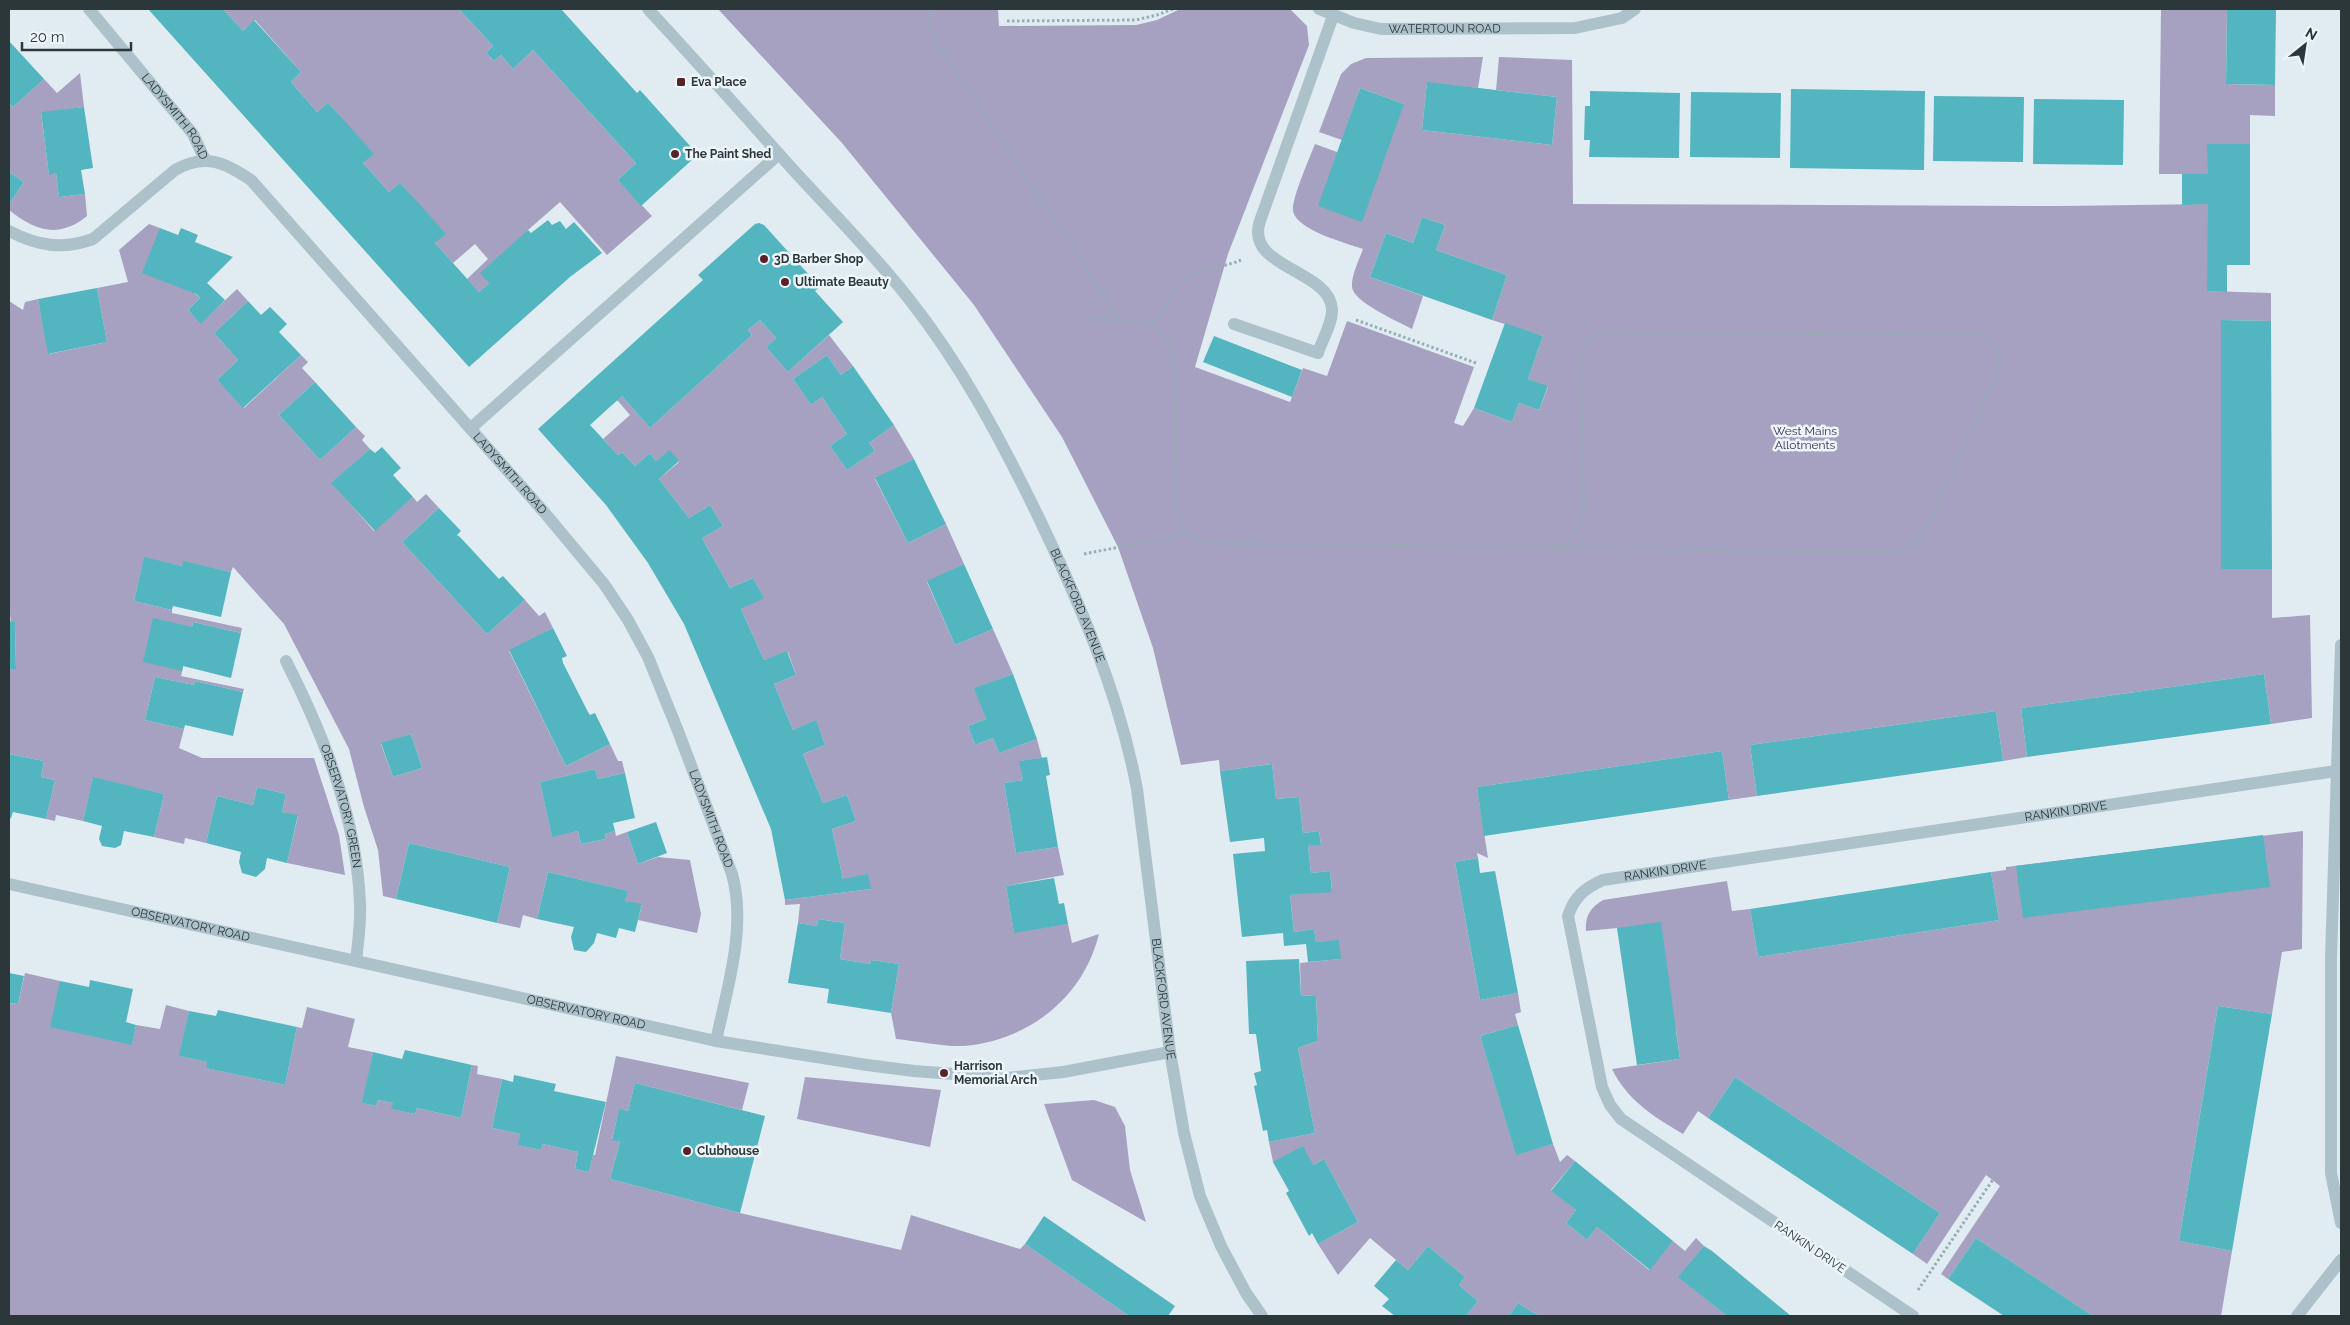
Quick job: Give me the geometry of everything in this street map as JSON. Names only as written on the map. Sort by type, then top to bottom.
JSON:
[{"type":"street","name":"LADYSMITH ROAD","points":[[89,9],[193,134],[205,160],[222,163],[251,180],[471,428],[604,584],[638,636],[659,682],[732,874],[738,897],[737,932],[716,1041]]},
{"type":"street","name":"BLACKFORD AVENUE","points":[[648,9],[886,270],[955,362],[999,436],[1059,560],[1101,658],[1117,704],[1131,756],[1137,789],[1170,1052],[1184,1133],[1200,1196],[1230,1265],[1262,1316]]},
{"type":"street","name":"WATERTOUN ROAD","points":[[1319,9],[1354,24],[1381,29],[1575,28],[1622,18],[1636,9]]},
{"type":"street","points":[[1234,324],[1318,353],[1332,311],[1327,294],[1319,286],[1264,251],[1259,243],[1257,228],[1333,16]]},
{"type":"street","points":[[471,428],[780,154]]},
{"type":"street","points":[[9,231],[47,246],[70,246],[93,239],[175,170],[188,163],[205,160]]},
{"type":"street","points":[[2341,645],[2331,958],[2331,1173],[2341,1222]]},
{"type":"street","name":"OBSERVATORY GREEN","points":[[286,661],[308,705],[326,749],[347,819],[359,882],[360,927],[356,961]]},
{"type":"street","name":"RANKIN DRIVE","points":[[1908,1313],[1621,1119],[1614,1112],[1602,1087],[1568,916],[1578,895],[1603,880],[2336,771]]},
{"type":"street","name":"OBSERVATORY ROAD","points":[[9,884],[716,1041],[876,1066],[1007,1078],[1063,1072],[1170,1052]]},
{"type":"street","points":[[2297,1316],[2341,1260]]},
{"type":"path","points":[[929,9],[929,26],[938,44],[1121,320]]},
{"type":"path","points":[[1007,21],[1136,20],[1172,9]]},
{"type":"path","points":[[1152,327],[1179,286],[1187,278],[1200,272],[1225,267],[1264,251]]},
{"type":"path","points":[[1332,311],[1476,363]]},
{"type":"path","points":[[1088,319],[1121,320],[1152,327],[1168,342],[1174,363],[1177,520],[1185,534]]},
{"type":"path","points":[[1059,560],[1185,534],[1206,543],[1560,548],[1893,552],[1914,543],[1929,522],[2000,368],[1998,347],[1982,334],[1599,333],[1586,341],[1580,361],[1584,518],[1575,533],[1560,548]]},
{"type":"path","points":[[1908,1313],[1998,1172]]},
{"type":"green space","points":[[223,9],[459,9],[493,46],[486,53],[494,61],[501,55],[513,69],[533,50],[636,163],[618,180],[652,216],[607,255],[560,202],[528,230],[489,283],[479,292],[467,279],[488,259],[475,244],[453,263],[435,243],[445,234],[400,183],[389,192],[363,163],[373,154],[328,103],[317,112],[291,82],[301,72],[255,20],[243,31]]},
{"type":"green space","name":"West Mains Allotments","points":[[718,9],[998,9],[999,26],[1136,25],[1157,20],[1180,9],[1290,9],[1307,26],[1309,45],[1228,254],[1195,367],[1290,402],[1303,368],[1327,376],[1347,321],[1474,367],[1454,423],[1463,426],[1474,408],[1512,422],[1519,403],[1539,410],[1548,387],[1528,379],[1543,336],[1492,320],[1507,275],[1436,250],[1445,225],[1422,217],[1413,243],[1386,233],[1370,277],[1423,296],[1412,329],[1368,305],[1354,293],[1352,287],[1353,278],[1363,249],[1312,230],[1296,218],[1293,211],[1298,188],[1315,144],[1337,152],[1404,104],[1360,88],[1342,140],[1319,132],[1341,74],[1351,64],[1366,58],[1483,57],[1478,88],[1427,83],[1422,130],[1552,145],[1557,97],[1496,90],[1499,57],[1572,60],[1573,204],[2061,206],[2208,204],[2208,291],[2271,293],[2271,321],[2221,320],[2221,569],[2272,569],[2272,618],[2310,615],[2312,718],[2271,724],[2264,674],[2021,708],[2027,757],[2003,761],[1996,711],[1750,745],[1757,796],[1729,800],[1722,751],[1477,787],[1488,858],[1477,853],[1478,858],[1455,862],[1480,1000],[1518,993],[1521,1012],[1515,1014],[1518,1025],[1480,1036],[1516,1154],[1553,1144],[1560,1162],[1567,1155],[1575,1161],[1551,1190],[1576,1210],[1566,1223],[1587,1240],[1597,1227],[1649,1270],[1673,1241],[1685,1251],[1696,1238],[1704,1246],[1679,1277],[1727,1316],[1539,1316],[1518,1303],[1509,1316],[1466,1316],[1478,1301],[1459,1285],[1465,1277],[1428,1246],[1408,1270],[1370,1238],[1338,1275],[1318,1244],[1358,1222],[1324,1159],[1313,1165],[1273,1162],[1269,1142],[1315,1133],[1298,1048],[1318,1041],[1316,995],[1301,996],[1300,963],[1340,959],[1339,941],[1316,942],[1314,929],[1294,932],[1290,895],[1332,891],[1330,871],[1311,873],[1308,846],[1321,844],[1319,831],[1303,833],[1299,797],[1276,799],[1272,764],[1220,771],[1219,760],[1181,765],[1153,648],[1118,547],[1062,437],[974,305],[842,143]]},
{"type":"green space","points":[[2161,9],[2227,9],[2226,84],[2275,85],[2275,116],[2250,115],[2250,144],[2208,144],[2208,174],[2159,174]]},
{"type":"green space","points":[[80,73],[84,107],[41,113],[49,174],[56,173],[59,197],[85,194],[87,216],[67,228],[47,230],[28,223],[9,210],[9,204],[24,182],[9,172],[9,103],[13,107],[44,79],[57,93]]},
{"type":"green space","points":[[149,224],[160,228],[194,293],[200,298],[188,310],[201,323],[237,289],[248,301],[214,333],[238,360],[217,380],[244,408],[301,355],[308,362],[302,368],[315,382],[279,415],[320,460],[356,427],[365,436],[362,440],[370,449],[332,483],[374,531],[413,497],[417,502],[426,494],[439,508],[402,542],[487,634],[525,600],[539,616],[545,612],[553,628],[509,651],[566,766],[610,744],[618,761],[622,761],[625,773],[598,779],[595,769],[540,782],[552,836],[578,831],[581,844],[606,839],[605,834],[615,831],[616,836],[627,832],[638,864],[658,857],[690,860],[701,914],[697,933],[638,920],[642,905],[625,901],[627,891],[548,872],[537,919],[523,915],[520,928],[497,923],[510,867],[409,843],[396,899],[383,896],[378,850],[364,807],[349,749],[284,624],[233,567],[231,572],[184,562],[182,566],[144,558],[134,601],[172,610],[172,613],[242,628],[241,633],[193,622],[181,676],[244,689],[243,692],[195,681],[194,685],[155,677],[145,720],[184,729],[179,748],[202,758],[314,758],[339,835],[345,875],[287,863],[298,816],[282,812],[286,794],[257,787],[253,805],[217,796],[206,843],[185,838],[184,844],[154,837],[164,794],[93,778],[83,821],[56,815],[55,821],[46,819],[55,780],[41,777],[44,761],[9,754],[9,669],[16,669],[15,623],[11,622],[9,607],[9,301],[23,310],[25,302],[38,299],[49,354],[107,342],[97,288],[128,282],[119,250]],"holes":[[[411,734],[422,768],[393,777],[381,744]]]},
{"type":"green space","points":[[760,320],[776,338],[766,347],[788,372],[829,335],[853,366],[841,375],[827,355],[793,379],[811,405],[822,397],[847,434],[830,446],[847,470],[875,451],[869,443],[894,425],[914,459],[875,479],[908,543],[946,524],[964,564],[927,582],[955,645],[993,629],[1013,674],[975,688],[986,719],[968,726],[975,745],[993,738],[999,753],[1037,739],[1042,758],[1020,761],[1023,780],[1004,783],[1016,853],[1058,847],[1064,875],[1006,886],[1014,932],[1068,924],[1072,943],[1099,934],[1091,957],[1080,978],[1066,996],[1050,1012],[1031,1025],[1010,1035],[988,1042],[964,1046],[939,1045],[896,1039],[891,1013],[899,964],[871,960],[870,964],[840,959],[845,923],[818,919],[817,926],[798,923],[800,904],[785,905],[785,900],[871,889],[843,879],[832,829],[856,821],[847,795],[823,803],[803,754],[825,745],[816,721],[793,730],[774,684],[796,675],[788,652],[764,660],[741,609],[763,597],[753,578],[730,588],[702,538],[723,526],[710,505],[689,518],[659,479],[679,462],[670,451],[656,461],[650,453],[635,466],[622,452],[618,455],[603,439],[630,415],[617,400],[622,396],[650,428],[752,335],[748,330]]},
{"type":"green space","points":[[2303,831],[2302,949],[2282,952],[2272,1014],[2218,1006],[2179,1241],[2232,1251],[2221,1316],[2093,1316],[1976,1238],[1948,1279],[1941,1274],[2000,1186],[1986,1175],[1927,1264],[1913,1254],[1940,1213],[1735,1077],[1708,1118],[1698,1111],[1683,1134],[1633,1099],[1612,1069],[1680,1059],[1676,1029],[1617,928],[1586,931],[1586,921],[1589,913],[1603,900],[1727,881],[1732,911],[1750,909],[1758,957],[1999,920],[1991,872],[2006,870],[2006,867]]},
{"type":"green space","points":[[25,973],[60,981],[132,1044],[136,1025],[160,1029],[166,1005],[189,1011],[180,1056],[207,1062],[207,1068],[285,1085],[297,1027],[302,1028],[307,1007],[355,1019],[348,1047],[373,1052],[363,1103],[376,1106],[378,1100],[393,1103],[392,1109],[415,1114],[417,1108],[461,1118],[472,1065],[478,1066],[477,1074],[502,1079],[492,1128],[520,1134],[519,1145],[541,1150],[543,1144],[578,1152],[575,1169],[589,1172],[593,1155],[595,1155],[616,1056],[749,1083],[742,1110],[635,1083],[628,1111],[619,1110],[612,1139],[620,1142],[610,1179],[740,1213],[901,1250],[911,1215],[1020,1249],[1025,1244],[1129,1316],[9,1316],[9,1003],[18,1004]]},
{"type":"green space","points":[[805,1077],[941,1090],[930,1147],[797,1119]]},
{"type":"green space","points":[[1094,1100],[1115,1107],[1125,1126],[1130,1170],[1146,1222],[1072,1180],[1044,1104]]},
{"type":"building","points":[[148,9],[223,9],[243,31],[254,20],[301,72],[291,82],[317,112],[328,103],[374,154],[363,163],[389,192],[400,183],[446,234],[435,243],[479,292],[489,283],[480,273],[528,230],[531,233],[548,220],[552,225],[560,221],[566,229],[574,222],[602,253],[570,277],[469,367]]},
{"type":"building","points":[[459,9],[561,9],[637,93],[640,90],[691,147],[693,159],[641,206],[618,180],[636,163],[533,50],[513,69],[501,55],[494,61],[486,53],[493,46]]},
{"type":"building","points":[[2227,9],[2276,9],[2275,85],[2226,84]]},
{"type":"building","points":[[9,41],[44,79],[13,107],[9,103]]},
{"type":"building","points":[[1427,82],[1557,97],[1552,145],[1422,130]]},
{"type":"building","points":[[1360,88],[1404,104],[1362,222],[1318,206]]},
{"type":"building","points":[[1791,89],[1925,91],[1924,170],[1790,168]]},
{"type":"building","points":[[1590,91],[1680,93],[1679,158],[1589,157],[1590,140],[1584,140],[1585,106],[1590,106]]},
{"type":"building","points":[[1691,92],[1781,93],[1780,158],[1690,157]]},
{"type":"building","points":[[1934,96],[2024,97],[2023,162],[1933,161]]},
{"type":"building","points":[[2034,99],[2124,100],[2123,165],[2033,164]]},
{"type":"building","points":[[84,107],[93,168],[81,170],[85,194],[59,197],[56,173],[49,175],[41,112]]},
{"type":"building","points":[[2207,144],[2250,144],[2250,265],[2227,265],[2227,292],[2207,291],[2208,204],[2182,205],[2182,174],[2208,174]]},
{"type":"building","points":[[9,172],[24,182],[9,204]]},
{"type":"building","points":[[1422,217],[1445,225],[1436,250],[1507,275],[1492,320],[1370,277],[1386,233],[1413,243]]},
{"type":"building","points":[[755,224],[764,225],[820,287],[815,291],[843,322],[788,372],[766,347],[776,338],[760,320],[748,330],[752,335],[650,428],[622,396],[590,425],[618,455],[622,452],[635,466],[650,453],[656,461],[670,450],[679,461],[659,479],[689,518],[710,505],[723,526],[702,538],[730,588],[753,578],[764,598],[741,609],[764,660],[787,651],[796,675],[774,684],[793,730],[816,720],[825,745],[803,754],[823,803],[847,795],[856,821],[832,829],[843,879],[868,874],[871,889],[785,900],[771,829],[684,624],[648,563],[606,505],[538,429],[703,280],[698,275]]},
{"type":"building","points":[[160,228],[178,235],[181,228],[198,235],[195,242],[233,257],[207,283],[225,300],[201,324],[188,310],[200,298],[196,294],[142,273]]},
{"type":"building","points":[[97,288],[107,342],[48,354],[38,299]]},
{"type":"building","points":[[248,301],[261,315],[270,307],[287,324],[279,332],[301,355],[243,408],[217,380],[238,360],[214,333]]},
{"type":"building","points":[[2221,320],[2271,321],[2272,569],[2221,569]]},
{"type":"building","points":[[1505,323],[1543,336],[1528,379],[1548,386],[1539,410],[1519,403],[1512,422],[1474,408]]},
{"type":"building","points":[[1214,336],[1302,370],[1292,397],[1203,362]]},
{"type":"building","points":[[827,355],[841,375],[853,366],[894,425],[869,443],[875,451],[847,470],[830,446],[847,434],[822,397],[811,405],[793,379]]},
{"type":"building","points":[[315,382],[356,427],[320,460],[279,415]]},
{"type":"building","points":[[382,447],[401,468],[393,475],[413,497],[375,531],[331,483],[370,449],[375,453]]},
{"type":"building","points":[[914,459],[946,524],[908,543],[875,478]]},
{"type":"building","points":[[439,508],[461,531],[457,535],[499,579],[503,576],[525,600],[487,634],[402,542]]},
{"type":"building","points":[[144,557],[182,566],[183,561],[231,572],[221,617],[173,606],[172,610],[134,601]]},
{"type":"building","points":[[964,564],[993,629],[955,645],[927,581]]},
{"type":"building","points":[[9,618],[11,622],[15,622],[16,669],[9,669]]},
{"type":"building","points":[[153,618],[192,627],[193,622],[241,633],[231,678],[183,666],[182,671],[143,662]]},
{"type":"building","points":[[553,628],[567,656],[562,658],[563,663],[588,712],[590,715],[595,713],[610,744],[566,766],[509,650]]},
{"type":"building","points":[[1013,674],[1037,739],[999,753],[993,738],[975,745],[968,726],[986,719],[974,688]]},
{"type":"building","points":[[2264,674],[2271,724],[2027,757],[2021,708]]},
{"type":"building","points":[[155,677],[194,685],[195,681],[243,692],[233,736],[185,725],[184,729],[145,720]]},
{"type":"building","points":[[1996,711],[2003,761],[1757,796],[1750,745]]},
{"type":"building","points":[[411,734],[422,768],[393,777],[381,743]]},
{"type":"building","points":[[1722,751],[1729,800],[1484,836],[1477,787]]},
{"type":"building","points":[[9,754],[44,761],[41,777],[55,780],[46,819],[13,812],[9,819]]},
{"type":"building","points":[[1047,757],[1050,775],[1046,776],[1058,847],[1016,853],[1004,783],[1023,780],[1019,761]]},
{"type":"building","points":[[1272,764],[1276,799],[1299,797],[1303,833],[1319,831],[1321,845],[1308,846],[1311,873],[1330,871],[1332,892],[1290,895],[1294,932],[1314,929],[1316,942],[1339,940],[1341,959],[1308,962],[1306,944],[1284,946],[1283,933],[1242,937],[1233,854],[1265,851],[1264,838],[1230,842],[1220,771]]},
{"type":"building","points":[[595,769],[598,779],[625,773],[635,818],[613,823],[615,831],[605,834],[606,839],[581,844],[578,831],[552,837],[540,782]]},
{"type":"building","points":[[93,777],[164,794],[154,837],[124,831],[121,845],[115,848],[102,846],[99,839],[102,826],[83,821]]},
{"type":"building","points":[[257,787],[286,794],[282,812],[298,815],[287,863],[267,858],[265,869],[256,877],[242,873],[239,862],[241,852],[206,843],[217,796],[253,805]]},
{"type":"building","points":[[656,822],[667,853],[638,864],[627,832]]},
{"type":"building","points":[[2263,835],[2270,887],[2023,918],[2016,866]]},
{"type":"building","points":[[409,843],[510,867],[497,923],[396,899]]},
{"type":"building","points":[[1478,858],[1480,873],[1495,871],[1518,993],[1480,1000],[1455,862]]},
{"type":"building","points":[[548,872],[628,891],[625,901],[642,904],[635,932],[619,928],[616,938],[597,933],[594,943],[586,952],[574,950],[571,937],[574,927],[537,919]]},
{"type":"building","points":[[1991,872],[1999,920],[1758,957],[1750,909]]},
{"type":"building","points":[[1054,878],[1059,904],[1064,903],[1068,924],[1014,933],[1006,886]]},
{"type":"building","points":[[818,919],[845,923],[840,959],[870,964],[871,960],[899,964],[891,1013],[827,1003],[829,989],[788,983],[798,923],[817,926]]},
{"type":"building","points":[[1661,922],[1680,1059],[1637,1065],[1617,928]]},
{"type":"building","points":[[1299,959],[1301,996],[1316,995],[1318,1041],[1298,1048],[1315,1133],[1269,1142],[1267,1130],[1263,1131],[1254,1086],[1257,1085],[1254,1073],[1261,1071],[1256,1034],[1249,1034],[1246,961]]},
{"type":"building","points":[[9,973],[24,976],[18,1004],[9,1003]]},
{"type":"building","points":[[90,980],[133,989],[126,1022],[136,1025],[132,1045],[50,1027],[60,981],[89,987]]},
{"type":"building","points":[[2218,1006],[2272,1014],[2232,1251],[2179,1241]]},
{"type":"building","points":[[218,1010],[297,1027],[285,1085],[206,1068],[207,1062],[179,1056],[189,1011],[216,1016]]},
{"type":"building","points":[[1518,1025],[1553,1144],[1516,1155],[1480,1036]]},
{"type":"building","points":[[405,1050],[472,1065],[461,1118],[417,1108],[415,1114],[391,1109],[393,1103],[378,1100],[376,1106],[362,1103],[373,1052],[402,1059]]},
{"type":"building","points":[[514,1075],[556,1084],[554,1091],[606,1102],[589,1172],[575,1169],[578,1152],[543,1144],[541,1150],[518,1145],[520,1134],[492,1128],[502,1079],[513,1082]]},
{"type":"building","points":[[1735,1077],[1940,1213],[1913,1254],[1708,1118]]},
{"type":"building","name":"Clubhouse","points":[[635,1083],[765,1116],[740,1213],[610,1179],[620,1142],[612,1140],[619,1109],[628,1111]]},
{"type":"building","points":[[1303,1146],[1313,1165],[1324,1159],[1358,1222],[1318,1244],[1312,1233],[1309,1236],[1286,1193],[1289,1191],[1273,1162]]},
{"type":"building","points":[[1575,1161],[1673,1241],[1650,1270],[1597,1227],[1587,1240],[1566,1223],[1576,1210],[1551,1191]]},
{"type":"building","points":[[1044,1216],[1175,1306],[1168,1316],[1129,1316],[1025,1244]]},
{"type":"building","points":[[1976,1238],[2093,1316],[2004,1316],[1948,1279]]},
{"type":"building","points":[[1428,1246],[1465,1277],[1459,1285],[1478,1301],[1466,1316],[1395,1316],[1382,1306],[1389,1299],[1374,1286],[1396,1260],[1408,1270]]},
{"type":"building","points":[[1704,1246],[1791,1316],[1727,1316],[1678,1277]]},
{"type":"building","points":[[1518,1303],[1539,1316],[1509,1316]]},
{"type":"place","name":"Eva Place","points":[[681,82]]},
{"type":"place","name":"The Paint Shed","points":[[675,154]]},
{"type":"place","name":"3D Barber Shop","points":[[764,259]]},
{"type":"place","name":"Ultimate Beauty","points":[[785,282]]},
{"type":"place","name":"Harrison Memorial Arch","points":[[944,1073]]},
{"type":"place","name":"Clubhouse","points":[[687,1151]]}]
